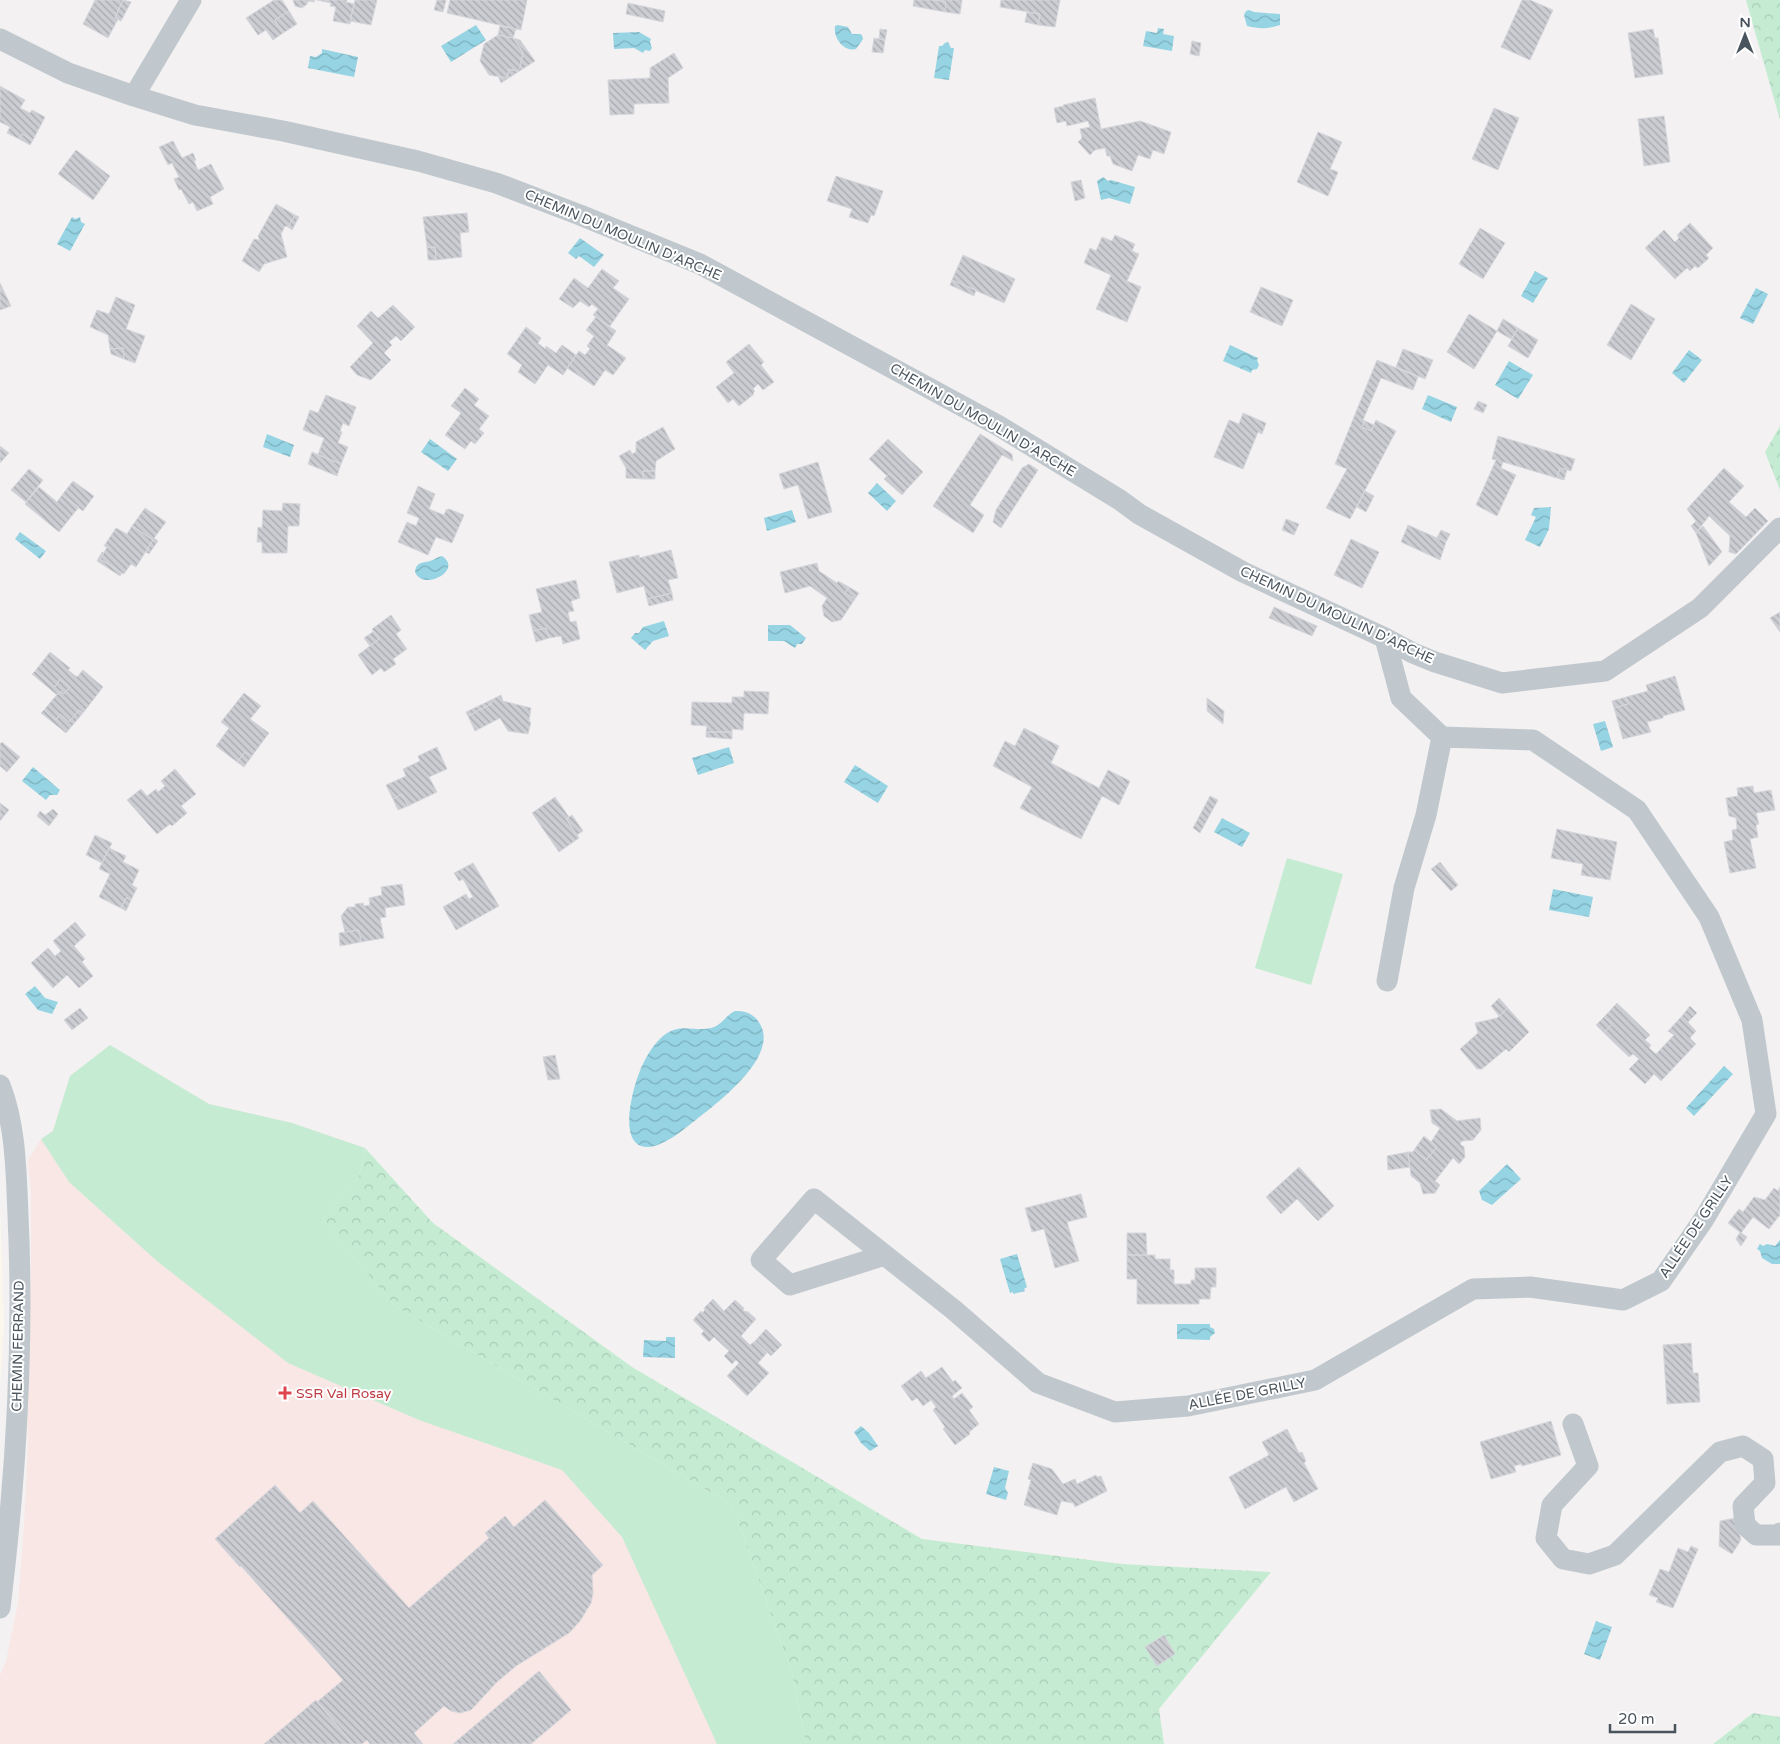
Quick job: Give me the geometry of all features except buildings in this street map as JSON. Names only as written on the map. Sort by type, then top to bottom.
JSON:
[{"type":"street","points":[[134,96],[191,0]]},
{"type":"street","name":"CHEMIN DU MOULIN D'ARCHE","points":[[0,39],[68,73],[134,96],[195,114],[341,144],[496,183],[700,264],[999,426],[1120,500],[1139,514],[1243,572],[1413,653],[1435,662],[1502,682],[1605,671],[1700,608],[1780,528]]},
{"type":"street","points":[[1385,638],[1401,698],[1442,737],[1426,815],[1404,888],[1387,981]]},
{"type":"street","name":"ALLÉE DE GRILLY","points":[[885,1255],[790,1285],[761,1260],[814,1199],[885,1255],[954,1310],[1038,1383],[1115,1412],[1188,1406],[1315,1380],[1473,1289],[1530,1288],[1623,1300],[1661,1281],[1704,1219],[1766,1114],[1752,1020],[1709,917],[1636,810],[1533,740],[1442,737]]},
{"type":"street","name":"CHEMIN FERRAND","points":[[0,1084],[8,1104],[13,1132],[20,1253],[18,1397],[9,1533],[0,1608]]},
{"type":"street","points":[[1573,1424],[1588,1466],[1552,1505],[1546,1538],[1563,1559],[1589,1564],[1614,1555],[1720,1452],[1743,1446],[1763,1459],[1766,1483],[1743,1506],[1745,1525],[1756,1535],[1778,1535],[1780,1533]]},
{"type":"shaded area","name":"SSR Val Rosay","points":[[110,1045],[209,1104],[292,1123],[365,1148],[359,1177],[395,1306],[732,1505],[806,1744],[0,1744],[0,1675],[6,1661],[18,1603],[28,1449],[27,1380],[31,1272],[31,1190],[28,1160],[41,1139],[53,1131],[70,1076]]},
{"type":"shaded area","points":[[0,1205],[4,1327],[0,1387]]},
{"type":"green space","points":[[1746,0],[1780,0],[1780,120]]},
{"type":"green space","points":[[1780,426],[1780,490],[1765,452]]},
{"type":"green space","points":[[1287,858],[1343,874],[1311,985],[1255,968]]},
{"type":"green space","points":[[110,1045],[209,1104],[292,1123],[365,1148],[359,1177],[322,1220],[395,1306],[732,1505],[792,1673],[806,1744],[717,1744],[622,1537],[562,1470],[419,1420],[288,1363],[158,1262],[69,1182],[41,1139],[53,1131],[70,1076]]},
{"type":"green space","points":[[365,1148],[433,1223],[632,1367],[922,1539],[1122,1564],[1271,1572],[1159,1709],[1164,1744],[806,1744],[792,1673],[732,1505],[395,1306],[322,1220],[359,1177]]},
{"type":"green space","points":[[1753,1713],[1780,1717],[1780,1744],[1713,1744]]},
{"type":"water","points":[[1249,10],[1280,14],[1280,25],[1264,28],[1247,26],[1244,15]]},
{"type":"water","points":[[476,25],[486,40],[451,62],[441,46]]},
{"type":"water","points":[[835,26],[848,27],[852,34],[862,35],[863,39],[856,49],[847,48],[840,43],[835,31]]},
{"type":"water","points":[[1158,28],[1164,29],[1163,34],[1174,36],[1172,51],[1143,46],[1146,31],[1157,33]]},
{"type":"water","points":[[639,32],[651,39],[652,48],[650,51],[645,50],[643,53],[634,48],[614,49],[613,33]]},
{"type":"water","points":[[948,42],[951,48],[954,48],[949,80],[934,78],[939,46]]},
{"type":"water","points":[[322,49],[358,57],[354,77],[308,68],[310,56],[316,57],[322,53]]},
{"type":"water","points":[[1103,177],[1108,181],[1111,180],[1135,187],[1130,204],[1109,198],[1101,200],[1097,181]]},
{"type":"water","points":[[72,217],[75,219],[80,217],[81,222],[85,224],[70,251],[57,244]]},
{"type":"water","points":[[580,238],[604,255],[594,267],[579,256],[576,259],[568,253]]},
{"type":"water","points":[[1535,271],[1548,278],[1533,303],[1521,296]]},
{"type":"water","points":[[1756,288],[1768,294],[1753,324],[1740,318]]},
{"type":"water","points":[[1230,345],[1258,358],[1259,365],[1257,369],[1252,370],[1251,373],[1223,361]]},
{"type":"water","points":[[1689,350],[1702,360],[1684,383],[1672,373]]},
{"type":"water","points":[[1509,361],[1533,375],[1518,399],[1495,385]]},
{"type":"water","points":[[1428,395],[1457,407],[1451,422],[1422,409]]},
{"type":"water","points":[[267,434],[294,445],[290,457],[263,447]]},
{"type":"water","points":[[430,439],[457,459],[448,471],[421,452]]},
{"type":"water","points":[[877,483],[896,501],[887,511],[868,493]]},
{"type":"water","points":[[1551,507],[1549,529],[1540,547],[1525,540],[1536,517],[1531,515],[1534,508]]},
{"type":"water","points":[[792,510],[796,522],[767,531],[764,518]]},
{"type":"water","points":[[20,532],[46,551],[40,559],[15,539]]},
{"type":"water","points":[[442,556],[447,562],[448,567],[440,577],[426,580],[419,578],[415,572],[417,566]]},
{"type":"water","points":[[664,621],[669,636],[653,641],[645,650],[631,638],[635,633],[639,633],[643,627]]},
{"type":"water","points":[[768,625],[790,625],[806,638],[802,644],[797,644],[795,648],[784,641],[768,641]]},
{"type":"water","points":[[1605,721],[1613,747],[1601,751],[1593,724]]},
{"type":"water","points":[[729,747],[734,763],[698,775],[692,758]]},
{"type":"water","points":[[855,765],[888,786],[878,803],[844,782]]},
{"type":"water","points":[[33,767],[60,790],[57,795],[50,795],[46,800],[22,781]]},
{"type":"water","points":[[1222,818],[1250,833],[1242,847],[1214,832]]},
{"type":"water","points":[[1553,889],[1593,897],[1589,917],[1549,910]]},
{"type":"water","points":[[35,986],[45,998],[58,1002],[52,1014],[38,1010],[25,994]]},
{"type":"water","points":[[735,1011],[750,1014],[760,1024],[764,1037],[761,1050],[754,1064],[732,1090],[674,1136],[654,1146],[648,1147],[638,1144],[632,1137],[629,1125],[632,1097],[640,1072],[652,1048],[669,1032],[681,1028],[711,1028],[718,1025]]},
{"type":"water","points":[[1724,1066],[1733,1074],[1694,1116],[1686,1108]]},
{"type":"water","points":[[1507,1164],[1521,1179],[1492,1205],[1482,1200],[1479,1191]]},
{"type":"water","points":[[1780,1240],[1780,1264],[1772,1264],[1762,1258],[1760,1251],[1757,1249],[1760,1244],[1763,1246],[1767,1244],[1775,1246]]},
{"type":"water","points":[[1017,1254],[1027,1287],[1024,1289],[1025,1291],[1013,1294],[1013,1292],[1010,1293],[1000,1259]]},
{"type":"water","points":[[1177,1324],[1210,1324],[1215,1333],[1210,1337],[1210,1340],[1177,1339]]},
{"type":"water","points":[[666,1337],[675,1337],[675,1358],[643,1357],[644,1340],[666,1341]]},
{"type":"water","points":[[861,1426],[869,1433],[878,1446],[870,1451],[861,1443],[854,1432]]},
{"type":"water","points":[[994,1467],[1009,1471],[1005,1488],[1008,1493],[1006,1500],[986,1494]]},
{"type":"water","points":[[1596,1621],[1612,1627],[1600,1660],[1584,1654]]},
{"type":"place","name":"SSR Val Rosay","points":[[285,1393]]}]
